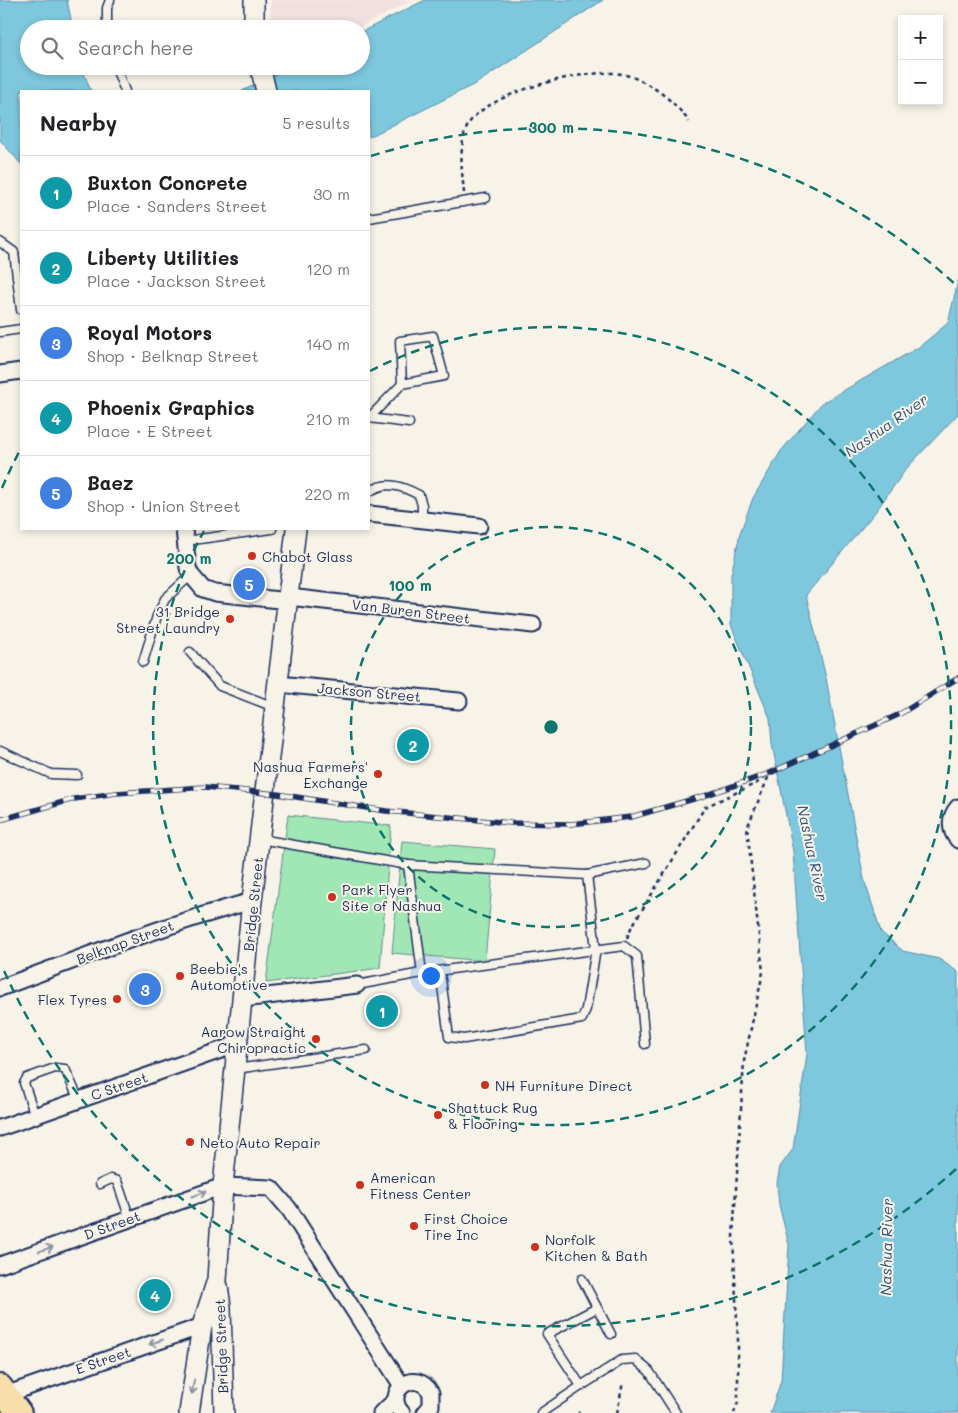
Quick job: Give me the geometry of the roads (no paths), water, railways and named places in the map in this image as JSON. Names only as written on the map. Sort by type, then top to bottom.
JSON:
[{"type":"main road","points":[[2,1391],[20,1413]]},
{"type":"street","points":[[254,0],[254,20]]},
{"type":"street","points":[[262,75],[266,90]]},
{"type":"street","points":[[0,374],[20,371]]},
{"type":"street","points":[[370,514],[479,526]]},
{"type":"street","name":"Bridge Street","points":[[224,1413],[221,1307],[217,1280],[223,1186],[252,901],[296,530]]},
{"type":"street","points":[[184,535],[191,575]]},
{"type":"street","name":"Van Buren Street","points":[[191,575],[203,589],[208,591],[533,625]]},
{"type":"street","name":"Jackson Street","points":[[278,684],[460,701]]},
{"type":"street","points":[[958,807],[952,816],[951,823],[952,830],[958,840]]},
{"type":"street","name":"Belknap Street","points":[[0,988],[141,936],[252,901]]},
{"type":"street","points":[[242,999],[357,985]]},
{"type":"street","name":"C Street","points":[[0,1128],[238,1044]]},
{"type":"street","points":[[223,1186],[271,1188],[289,1209],[402,1386],[399,1407],[381,1413]]},
{"type":"street","name":"D Street","points":[[0,1265],[223,1186]]},
{"type":"street","name":"Bridge Street","points":[[189,1413],[202,1326],[217,1280]]},
{"type":"street","name":"E Street","points":[[2,1391],[202,1326]]},
{"type":"street","points":[[402,1386],[412,1381],[428,1388],[432,1399],[425,1413]]},
{"type":"lane","points":[[107,20],[107,8],[110,0]]},
{"type":"lane","points":[[118,75],[124,90]]},
{"type":"lane","points":[[370,218],[486,198]]},
{"type":"lane","points":[[0,242],[14,252],[20,302]]},
{"type":"lane","points":[[0,332],[20,329]]},
{"type":"lane","points":[[370,417],[402,384],[444,376],[433,336],[400,341],[402,384]]},
{"type":"lane","points":[[370,418],[409,423]]},
{"type":"lane","points":[[370,491],[378,485],[392,484],[406,488],[419,495],[422,505],[422,519]]},
{"type":"lane","points":[[184,535],[257,530]]},
{"type":"lane","points":[[143,662],[157,616],[165,599],[191,575]]},
{"type":"lane","points":[[190,652],[220,686],[276,708]]},
{"type":"lane","points":[[0,751],[51,774],[77,775]]},
{"type":"lane","points":[[260,839],[408,865],[587,875],[646,863]]},
{"type":"lane","points":[[408,865],[422,973]]},
{"type":"lane","points":[[440,972],[449,1036],[464,1039],[582,1019],[586,1009],[596,949],[587,875]]},
{"type":"lane","points":[[357,985],[422,973],[624,946],[638,956],[645,1044]]},
{"type":"lane","points":[[236,1068],[366,1050]]},
{"type":"lane","points":[[35,1116],[24,1083],[27,1078],[37,1074],[55,1068],[65,1069],[79,1100]]},
{"type":"lane","points":[[100,1184],[111,1180],[117,1181],[130,1219]]},
{"type":"lane","points":[[582,1279],[611,1334]]},
{"type":"lane","points":[[581,1386],[547,1334],[597,1308]]},
{"type":"lane","points":[[541,1413],[622,1360],[634,1359],[649,1371],[676,1413]]},
{"type":"water","points":[[0,0],[67,0],[71,20],[20,20],[20,75],[85,75],[91,90],[20,90],[20,163],[0,140]]},
{"type":"water","points":[[425,0],[603,0],[477,83],[370,136],[370,90],[244,90],[274,75],[370,75],[370,28]]},
{"type":"water","name":"Nashua River","points":[[958,281],[958,414],[906,469],[876,511],[806,595],[826,678],[864,879],[881,932],[903,951],[939,959],[958,972],[958,1413],[770,1413],[781,1381],[789,1245],[779,1205],[777,1183],[780,1167],[793,1149],[807,1054],[793,851],[772,744],[770,718],[731,625],[731,575],[740,533],[753,498],[781,451],[822,403],[919,347],[948,323]]},
{"type":"railway","points":[[0,820],[74,799],[116,793],[205,787],[277,794],[386,811],[511,823],[571,824],[631,817],[704,796],[770,773],[900,714],[958,678]]},
{"type":"place","name":"Chabot Glass","points":[[252,556]]},
{"type":"place","name":"Baez","points":[[249,584]]},
{"type":"place","name":"31 Bridge Street Laundry","points":[[230,619]]},
{"type":"place","name":"Liberty Utilities","points":[[413,745]]},
{"type":"place","name":"Nashua Farmers' Exchange","points":[[378,774]]},
{"type":"place","name":"Park Flyer Site of Nashua","points":[[332,897]]},
{"type":"place","name":"Beebie's Automotive","points":[[180,976]]},
{"type":"place","name":"Royal Motors","points":[[145,989]]},
{"type":"place","name":"Flex Tyres","points":[[117,999]]},
{"type":"place","name":"Buxton Concrete","points":[[382,1011]]},
{"type":"place","name":"Aarow Straight Chiropractic","points":[[316,1039]]},
{"type":"place","name":"NH Furniture Direct","points":[[485,1085]]},
{"type":"place","name":"Shattuck Rug & Flooring","points":[[438,1115]]},
{"type":"place","name":"Neto Auto Repair","points":[[190,1142]]},
{"type":"place","name":"American Fitness Center","points":[[360,1185]]},
{"type":"place","name":"First Choice Tire Inc","points":[[414,1226]]},
{"type":"place","name":"Norfolk Kitchen & Bath","points":[[535,1247]]},
{"type":"place","name":"Phoenix Graphics","points":[[155,1295]]}]
